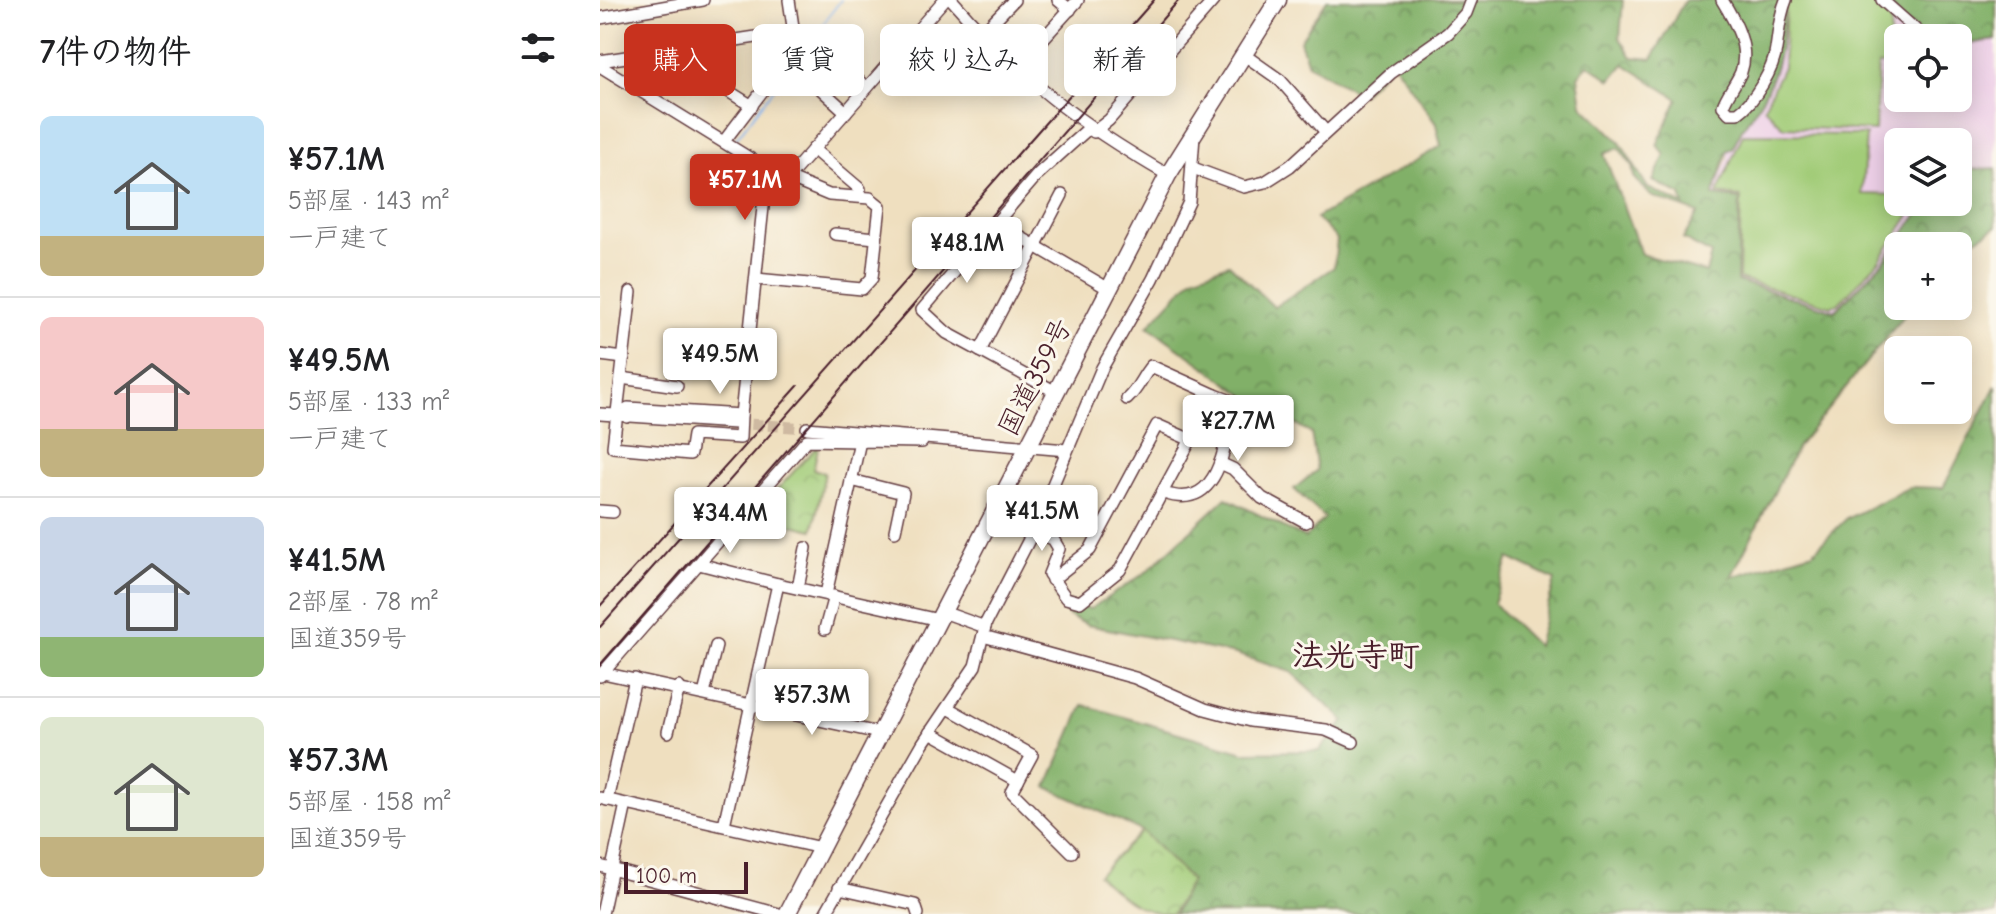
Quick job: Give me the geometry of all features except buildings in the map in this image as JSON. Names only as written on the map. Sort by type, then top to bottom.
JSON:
[{"type":"highway","name":"国道359号","points":[[787,914],[1168,175],[1194,128],[1278,0]]},
{"type":"street","points":[[600,18],[703,0]]},
{"type":"street","points":[[789,0],[794,24]]},
{"type":"street","points":[[788,178],[944,0]]},
{"type":"street","points":[[952,0],[972,24]]},
{"type":"street","points":[[991,24],[1014,0]]},
{"type":"street","points":[[1058,0],[1070,10]]},
{"type":"street","points":[[1048,34],[1078,0]]},
{"type":"street","points":[[1056,392],[947,333],[922,310],[1038,174],[1109,120],[1214,0]]},
{"type":"street","points":[[1193,168],[1244,187],[1265,182],[1290,166],[1391,73],[1448,33],[1466,13],[1471,0]]},
{"type":"street","points":[[1722,0],[1735,21],[1744,51],[1740,72],[1723,106],[1729,113],[1738,113],[1747,107],[1776,52],[1777,27],[1786,0]]},
{"type":"street","points":[[1882,0],[1909,24]]},
{"type":"street","points":[[1243,54],[1280,80],[1326,132]]},
{"type":"street","points":[[600,63],[624,59]]},
{"type":"street","points":[[600,63],[767,169],[829,195],[870,198],[880,206],[872,278],[862,289],[756,279]]},
{"type":"street","points":[[736,96],[752,106]]},
{"type":"street","points":[[725,140],[759,96]]},
{"type":"street","points":[[828,96],[846,112]]},
{"type":"street","points":[[1048,96],[1092,130],[1168,175]]},
{"type":"street","points":[[825,914],[930,732],[975,666],[984,632],[1033,532],[1118,335],[1175,236],[1189,202],[1194,128]]},
{"type":"street","points":[[813,149],[860,189]]},
{"type":"street","points":[[631,292],[621,378],[622,417],[613,447],[690,454],[693,435],[740,438],[738,419],[767,169]]},
{"type":"street","points":[[980,351],[1062,195]]},
{"type":"street","points":[[996,223],[1109,289]]},
{"type":"street","points":[[835,234],[876,238]]},
{"type":"street","points":[[600,355],[624,358]]},
{"type":"street","points":[[1127,399],[1141,386],[1151,366],[1234,402],[1216,476],[1194,497],[1183,500],[1164,493]]},
{"type":"street","points":[[621,378],[677,386]]},
{"type":"street","points":[[1033,532],[1053,539],[1059,549],[1049,574],[1066,598],[1080,602],[1120,570],[1215,395]]},
{"type":"street","points":[[600,414],[738,419]]},
{"type":"street","points":[[1052,580],[1090,550],[1157,425],[1191,440]]},
{"type":"street","points":[[807,428],[1067,450]]},
{"type":"street","points":[[601,674],[807,440],[920,444],[929,438]]},
{"type":"street","points":[[825,629],[860,441]]},
{"type":"street","points":[[1220,463],[1233,469],[1262,498],[1306,522]]},
{"type":"street","points":[[851,480],[903,493],[895,531]]},
{"type":"street","points":[[798,588],[806,548]]},
{"type":"street","points":[[699,564],[778,584],[941,616],[1135,678],[1205,709],[1250,721],[1326,730],[1353,742]]},
{"type":"street","points":[[724,825],[778,584]]},
{"type":"street","points":[[704,694],[716,646]]},
{"type":"street","points":[[601,674],[679,687],[879,733]]},
{"type":"street","points":[[635,679],[604,799],[821,848]]},
{"type":"street","points":[[668,732],[679,687]]},
{"type":"street","points":[[948,708],[1032,755],[1012,792],[1072,852]]},
{"type":"street","points":[[930,732],[1018,781]]},
{"type":"street","points":[[602,914],[606,867],[626,804]]},
{"type":"street","points":[[606,867],[779,914]]},
{"type":"street","points":[[839,888],[915,905],[918,914]]},
{"type":"shaded area","points":[[1790,0],[1873,0],[1901,24],[1884,24],[1884,112],[1972,112],[1972,43],[1996,40],[1996,168],[1972,169],[1972,128],[1884,128],[1884,216],[1917,216],[1905,232],[1884,232],[1884,261],[1836,311],[1736,281],[1740,200],[1713,196],[1728,158],[1728,149],[1733,149],[1737,135],[1761,100],[1785,6]]},
{"type":"green space","points":[[1327,0],[1623,0],[1620,38],[1632,57],[1652,59],[1685,0],[1790,0],[1785,6],[1781,43],[1772,76],[1733,149],[1728,150],[1713,196],[1740,199],[1737,281],[1835,311],[1884,261],[1884,320],[1901,320],[1888,336],[1884,336],[1884,340],[1798,446],[1731,577],[1813,552],[1846,519],[1910,487],[1943,488],[1996,385],[1996,914],[1174,914],[1191,881],[1142,831],[1047,787],[1083,705],[1244,752],[1319,751],[1345,721],[1291,672],[1236,654],[1087,625],[1069,616],[1056,598],[1090,609],[1145,573],[1226,498],[1305,538],[1325,518],[1294,489],[1317,470],[1311,433],[1244,395],[1148,326],[1193,277],[1229,264],[1274,307],[1334,267],[1337,239],[1316,218],[1441,146],[1436,124],[1393,62],[1361,95],[1308,64],[1300,41]],"holes":[[[1588,64],[1611,80],[1624,64],[1678,99],[1657,145],[1665,155],[1653,181],[1681,195],[1684,205],[1648,188],[1619,141],[1582,105],[1578,76]],[[1619,148],[1632,166],[1634,177],[1651,196],[1698,213],[1683,239],[1711,254],[1706,273],[1641,254],[1604,154]],[[1509,558],[1555,580],[1537,646],[1493,603]]]},
{"type":"green space","points":[[1791,0],[1870,0],[1891,18],[1891,24],[1884,24],[1884,65],[1878,65],[1875,131],[1783,127],[1764,107],[1783,67],[1786,7]]},
{"type":"green space","points":[[1873,0],[1996,0],[1996,40],[1972,43],[1972,24],[1901,24]]},
{"type":"green space","points":[[1743,134],[1866,135],[1862,194],[1884,195],[1884,216],[1910,216],[1899,232],[1884,232],[1884,254],[1879,261],[1838,304],[1830,306],[1739,279],[1741,197],[1717,194]]},
{"type":"green space","points":[[1996,168],[1996,227],[1972,242],[1972,232],[1905,232],[1917,216],[1972,216],[1972,169]]},
{"type":"green space","points":[[819,444],[813,470],[825,473],[813,530],[753,516]]},
{"type":"green space","points":[[1142,831],[1191,881],[1172,914],[1150,911],[1132,903],[1098,875]]},
{"type":"waterway","points":[[823,24],[841,0]]},
{"type":"waterway","points":[[735,140],[768,96]]},
{"type":"tunnel","points":[[735,423],[807,428]]},
{"type":"railway","points":[[600,627],[1154,0]]},
{"type":"railway","points":[[600,665],[1179,0]]},
{"type":"railway","points":[[600,606],[798,386]]},
{"type":"district","name":"法光寺町","points":[[1356,655]]}]
